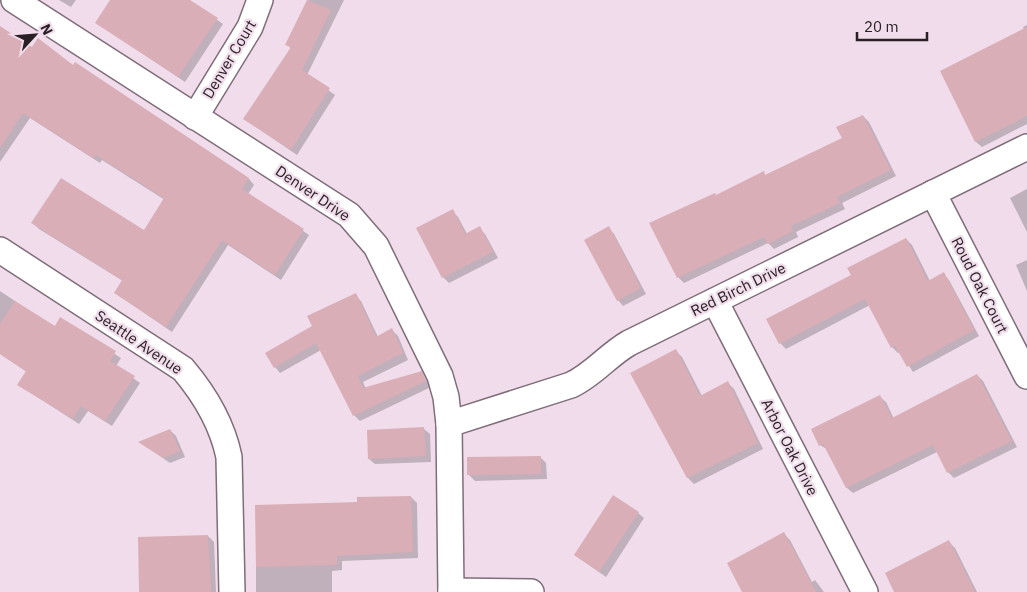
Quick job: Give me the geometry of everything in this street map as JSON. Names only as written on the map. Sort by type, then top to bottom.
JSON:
[{"type":"street","name":"Denver Drive","points":[[14,0],[349,215],[369,236],[440,376],[446,397],[449,424],[451,591]]},
{"type":"street","name":"Denver Court","points":[[195,117],[250,27],[260,0]]},
{"type":"street","name":"Red Birch Drive","points":[[449,424],[571,385],[588,376],[623,347],[1027,147]]},
{"type":"street","name":"Roud Oak Court","points":[[933,194],[1027,376]]},
{"type":"street","name":"Seattle Avenue","points":[[0,250],[183,369],[201,391],[225,438],[229,456],[232,592]]},
{"type":"street","name":"Arbor Oak Drive","points":[[714,301],[865,592]]},
{"type":"street","points":[[451,591],[530,592]]},
{"type":"building","points":[[110,0],[190,0],[218,18],[178,77],[95,23]]},
{"type":"building","points":[[307,0],[331,10],[302,70],[330,88],[291,150],[243,119],[291,47],[285,45]]},
{"type":"building","points":[[0,26],[32,47],[38,38],[73,65],[75,62],[249,178],[242,189],[304,229],[275,275],[222,240],[166,327],[114,293],[122,280],[31,223],[61,178],[144,230],[164,198],[96,155],[93,158],[23,113],[0,148]]},
{"type":"building","points":[[1027,27],[1027,116],[975,142],[940,71]]},
{"type":"building","points":[[863,115],[891,170],[837,197],[840,203],[791,226],[793,231],[768,244],[764,237],[677,278],[649,223],[715,193],[716,195],[764,171],[765,175],[842,138],[836,127]]},
{"type":"building","points":[[453,209],[465,234],[480,226],[493,252],[442,278],[416,228]]},
{"type":"building","points":[[609,226],[641,288],[617,301],[584,240]]},
{"type":"building","points":[[906,238],[928,281],[944,272],[974,330],[907,367],[895,346],[891,348],[865,299],[779,344],[766,319],[851,275],[847,268]]},
{"type":"building","points":[[356,293],[376,337],[392,328],[403,353],[358,376],[363,388],[422,371],[426,381],[353,416],[316,343],[274,368],[265,353],[312,326],[307,316]]},
{"type":"building","points":[[15,301],[55,326],[60,317],[116,351],[110,361],[135,376],[105,421],[81,406],[73,419],[17,385],[26,371],[0,354],[0,324]]},
{"type":"building","points":[[676,349],[700,396],[728,381],[758,443],[687,478],[630,373]]},
{"type":"building","points":[[977,374],[1012,441],[947,473],[933,445],[846,488],[823,444],[819,446],[811,429],[880,395],[892,418]]},
{"type":"building","points":[[424,427],[426,456],[368,459],[367,430]]},
{"type":"building","points":[[170,429],[180,451],[163,458],[138,442]]},
{"type":"building","points":[[541,456],[541,474],[467,475],[467,457]]},
{"type":"building","points":[[613,495],[639,512],[599,572],[574,555]]},
{"type":"building","points":[[411,496],[413,552],[337,556],[337,565],[256,567],[255,505],[357,502],[357,497]]},
{"type":"building","points":[[784,532],[816,592],[742,592],[727,563]]},
{"type":"building","points":[[208,535],[211,592],[139,592],[138,537]]},
{"type":"building","points":[[949,540],[975,592],[894,592],[885,573]]}]
